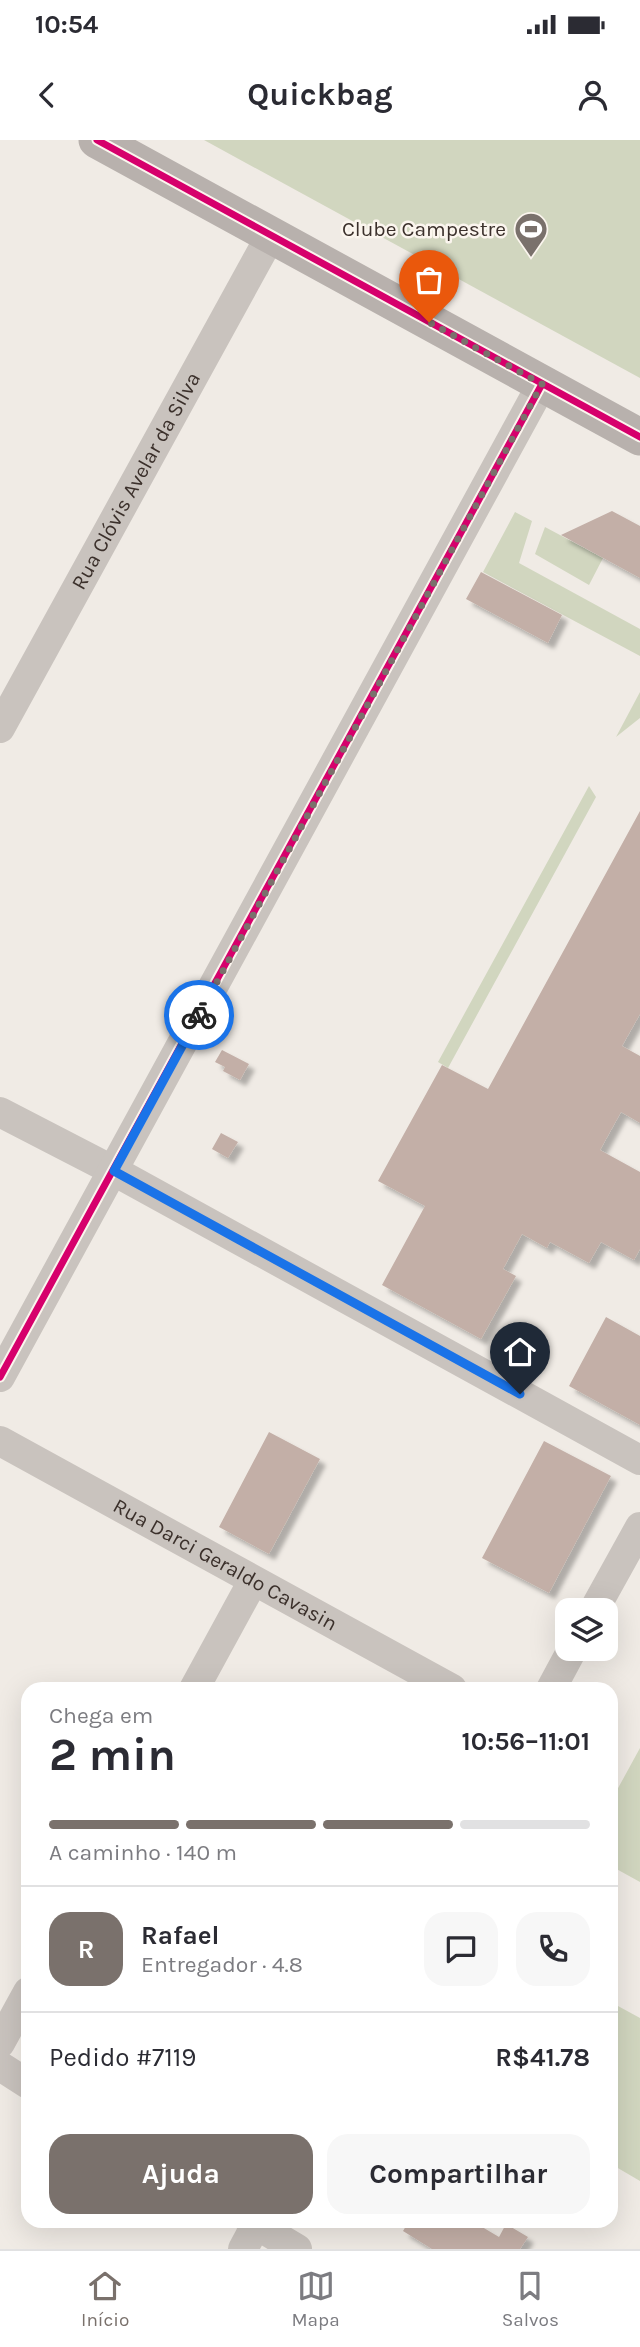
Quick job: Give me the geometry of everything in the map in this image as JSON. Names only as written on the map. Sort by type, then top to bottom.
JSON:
[{"type":"main road","points":[[97,140],[640,437]]},
{"type":"street","name":"Rua Clóvis Avelar da Silva","points":[[0,727],[271,235]]},
{"type":"street","points":[[0,1377],[542,384]]},
{"type":"street","points":[[0,1112],[114,1171],[640,1460]]},
{"type":"street","name":"Rua Darci Geraldo Cavasin","points":[[0,1441],[439,1682]]},
{"type":"street","points":[[601,1598],[640,1527]]},
{"type":"street","points":[[198,1682],[253,1581]]},
{"type":"street","points":[[555,1682],[566,1661]]},
{"type":"street","points":[[0,2043],[21,2005]]},
{"type":"street","points":[[0,2066],[21,2080]]},
{"type":"street","points":[[252,2229],[297,2249]]},
{"type":"green space","name":"Clube Campestre","points":[[204,140],[640,140],[640,378]]},
{"type":"green space","points":[[515,512],[532,521],[519,563],[640,629],[640,656],[483,572]]},
{"type":"green space","points":[[545,527],[603,558],[589,585],[535,554]]},
{"type":"green space","points":[[640,692],[640,718],[616,737]]},
{"type":"green space","points":[[589,786],[596,797],[448,1068],[438,1062]]},
{"type":"green space","points":[[640,1748],[640,1882],[618,1870],[618,1788]]},
{"type":"green space","points":[[618,2006],[640,2018],[640,2181],[618,2168]]},
{"type":"building","points":[[612,511],[640,526],[640,578],[561,535]]},
{"type":"building","points":[[481,572],[562,615],[548,643],[466,599]]},
{"type":"building","points":[[640,811],[640,1014],[622,1046],[640,1056],[640,1123],[621,1112],[600,1150],[640,1172],[640,1249],[634,1260],[601,1242],[589,1263],[550,1242],[547,1248],[522,1234],[503,1269],[516,1276],[481,1339],[382,1285],[425,1206],[378,1181],[442,1065],[488,1089]]},
{"type":"building","points":[[222,1050],[249,1064],[240,1080],[223,1071],[225,1067],[215,1062]]},
{"type":"building","points":[[221,1133],[238,1142],[228,1158],[212,1149]]},
{"type":"building","points":[[606,1317],[640,1336],[640,1425],[569,1386]]},
{"type":"building","points":[[269,1432],[320,1459],[269,1554],[219,1527]]},
{"type":"building","points":[[544,1441],[611,1476],[549,1593],[482,1558]]},
{"type":"building","points":[[405,2228],[484,2228],[499,2237],[504,2228],[513,2228],[528,2237],[520,2249],[432,2249],[403,2231]]},
{"type":"cycle path","points":[[97,140],[640,437]]},
{"type":"cycle path","points":[[0,1377],[542,384]]},
{"type":"way so far","points":[[199,1015],[542,384],[429,322]]},
{"type":"place","name":"Clube Campestre","points":[[531,259]]},
{"type":"route","points":[[199,1015],[114,1171],[520,1394]]}]
